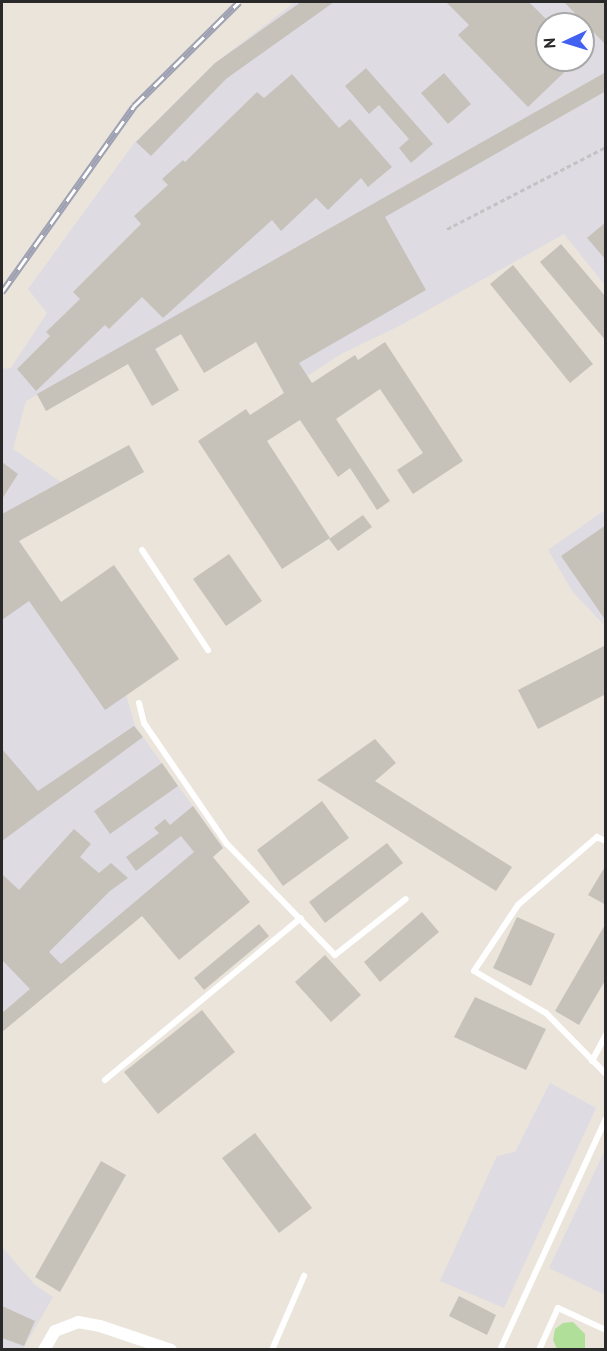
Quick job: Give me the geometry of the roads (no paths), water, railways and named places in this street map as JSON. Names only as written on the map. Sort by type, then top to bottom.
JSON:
[{"type":"street","points":[[44,1350],[55,1331],[66,1324],[78,1322],[100,1326],[171,1350]]},
{"type":"lane","points":[[142,550],[208,650]]},
{"type":"lane","points":[[139,703],[144,723],[227,844],[335,955],[406,899]]},
{"type":"lane","points":[[606,841],[597,837],[518,905],[474,971],[546,1013],[606,1074]]},
{"type":"lane","points":[[105,1080],[301,918]]},
{"type":"lane","points":[[592,1061],[606,1035]]},
{"type":"lane","points":[[500,1350],[606,1119]]},
{"type":"lane","points":[[272,1350],[304,1276]]},
{"type":"lane","points":[[539,1350],[558,1308],[606,1330]]},
{"type":"railway","points":[[2,292],[134,106],[239,2]]}]
